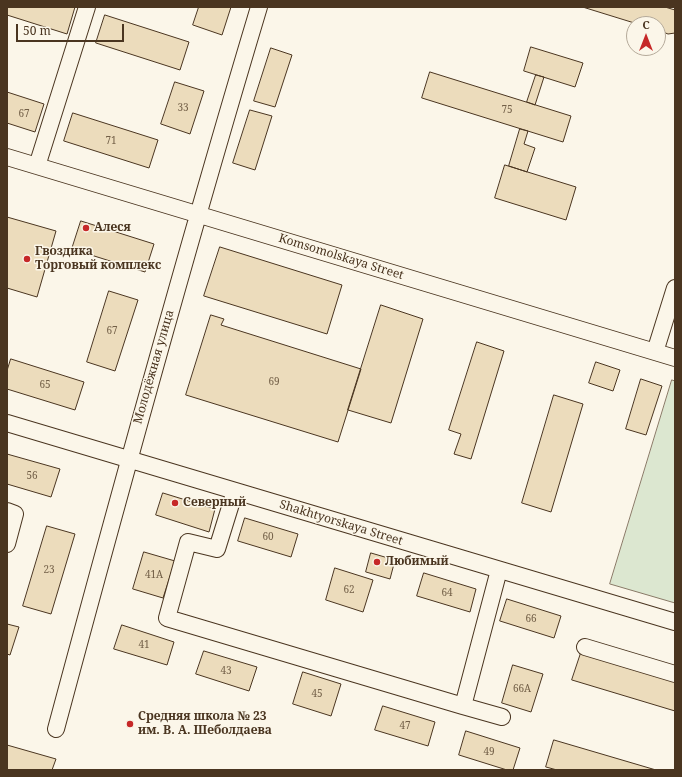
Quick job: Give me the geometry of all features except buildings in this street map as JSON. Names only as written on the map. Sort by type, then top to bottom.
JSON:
[{"type":"street","points":[[37,166],[87,7]]},
{"type":"street","name":"Молодёжная улица","points":[[56,729],[128,459],[197,214],[259,7]]},
{"type":"street","name":"Komsomolskaya Street","points":[[7,157],[675,358]]},
{"type":"street","points":[[656,352],[675,288]]},
{"type":"street","name":"Shakhtyorskaya Street","points":[[7,423],[675,622]]},
{"type":"street","points":[[235,491],[217,549],[188,542],[167,618],[502,717]]},
{"type":"street","points":[[7,511],[16,514],[7,544]]},
{"type":"street","points":[[463,706],[499,570]]},
{"type":"street","points":[[585,647],[675,674]]},
{"type":"green space","points":[[672,380],[675,381],[675,603],[610,584]]},
{"type":"place","name":"Алеся","points":[[86,228]]},
{"type":"place","name":"Гвоздика Торговый комплекс","points":[[27,259]]},
{"type":"place","name":"Северный","points":[[175,503]]},
{"type":"place","name":"Любимый","points":[[377,562]]},
{"type":"place","name":"Средняя школа № 23 им. В. А. Шеболдаева","points":[[130,724]]}]
